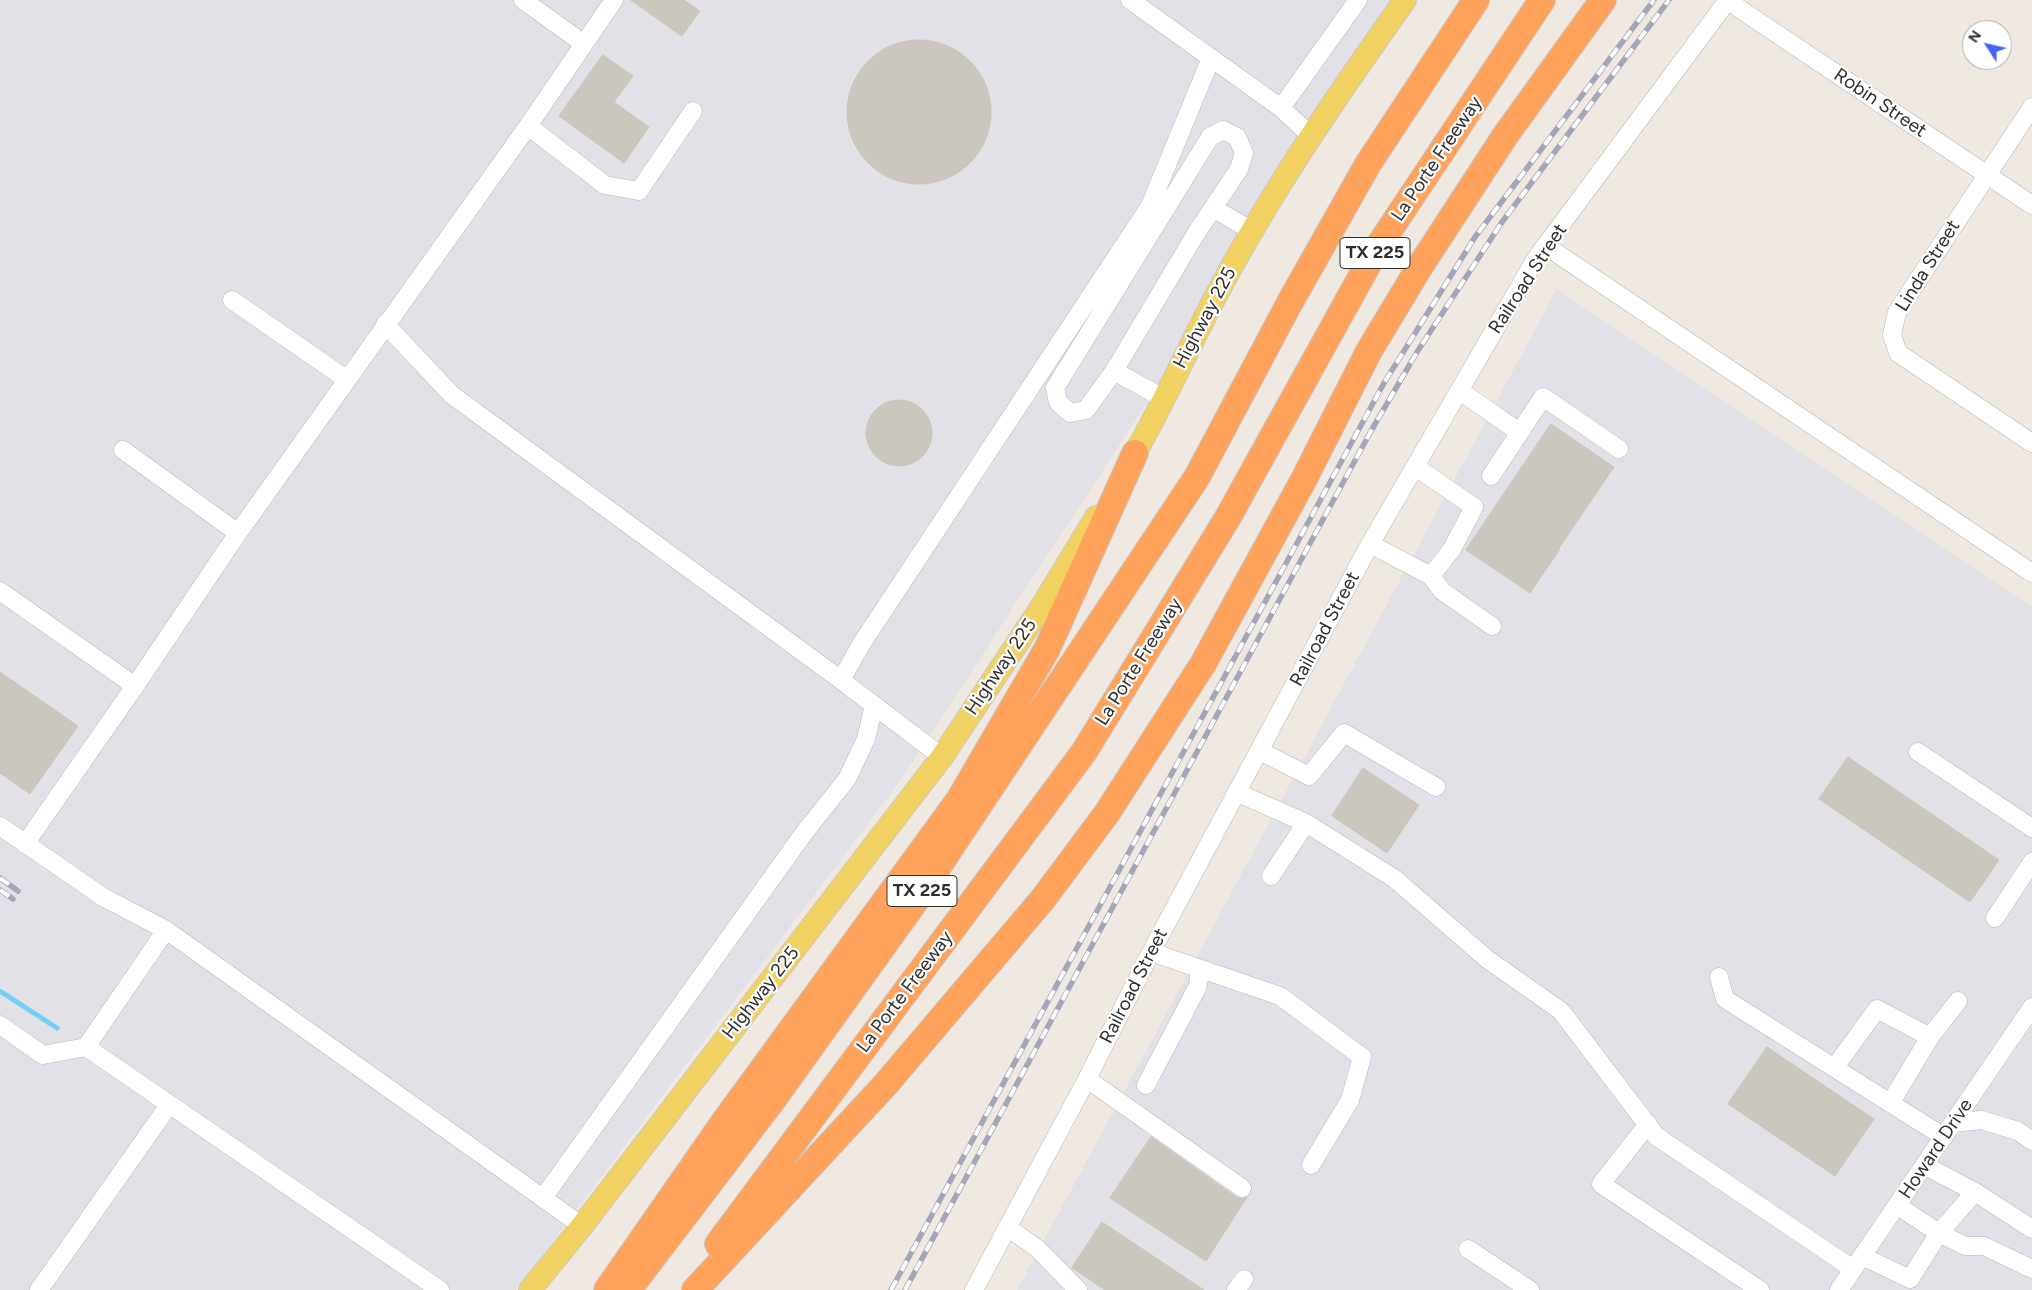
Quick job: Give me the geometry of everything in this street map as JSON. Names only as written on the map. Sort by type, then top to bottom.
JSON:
[{"type":"highway","name":"TX 225","points":[[628,1290],[772,1101],[914,903],[1196,477],[1289,304],[1368,164],[1476,0]]},
{"type":"highway","name":"La Porte Freeway","points":[[684,1290],[1084,752],[1227,518],[1376,250],[1542,0]]},
{"type":"highway","points":[[696,1290],[886,1084],[1043,899],[1107,813],[1203,664],[1303,481],[1369,351],[1418,268],[1505,136],[1603,0]]},
{"type":"highway","points":[[607,1290],[724,1122],[960,800],[1047,649],[1135,453]]},
{"type":"main road","name":"Highway 225","points":[[530,1290],[582,1226],[942,757],[1042,606],[1135,453],[1225,278],[1290,167],[1405,0]]},
{"type":"street","points":[[523,0],[584,44]]},
{"type":"street","points":[[25,844],[238,533],[385,324],[528,126],[614,0]]},
{"type":"street","points":[[1130,0],[1281,108],[1311,136]]},
{"type":"street","points":[[1281,108],[1358,0]]},
{"type":"street","name":"Robin Street","points":[[1728,0],[2032,204]]},
{"type":"street","name":"Railroad Street","points":[[974,1290],[1087,1079],[1150,952],[1238,793],[1370,544],[1537,256],[1728,0]]},
{"type":"street","points":[[841,680],[862,643],[1150,206],[1211,58]]},
{"type":"street","name":"Linda Street","points":[[2032,107],[1897,312],[1892,336],[1898,353],[2032,443]]},
{"type":"street","points":[[528,126],[605,185],[639,191],[693,111]]},
{"type":"street","points":[[1224,130],[1237,137],[1244,153],[1239,169],[1212,208],[1114,371],[1086,410],[1070,414],[1058,402],[1055,388],[1210,137],[1224,130]]},
{"type":"street","points":[[1212,208],[1252,231]]},
{"type":"street","points":[[1546,246],[2032,573]]},
{"type":"street","points":[[232,300],[346,379]]},
{"type":"street","points":[[385,324],[452,395],[841,680],[942,757]]},
{"type":"street","points":[[1114,371],[1163,398]]},
{"type":"street","points":[[1460,391],[1519,432]]},
{"type":"street","points":[[1490,476],[1543,397],[1619,449]]},
{"type":"street","points":[[123,450],[238,533]]},
{"type":"street","points":[[1416,467],[1474,507],[1452,549],[1430,576]]},
{"type":"street","points":[[1370,544],[1430,576],[1442,591],[1492,626]]},
{"type":"street","points":[[0,591],[135,686]]},
{"type":"street","points":[[543,1198],[804,833],[847,779],[866,739],[874,705]]},
{"type":"street","points":[[1260,751],[1309,776],[1344,733],[1436,787]]},
{"type":"street","points":[[1918,752],[2032,828]]},
{"type":"street","points":[[1238,793],[1306,823],[1395,879],[1487,959],[1561,1011],[1656,1136],[1858,1263],[1910,1279],[1939,1232],[1976,1192]]},
{"type":"street","points":[[1271,876],[1306,823]]},
{"type":"street","points":[[0,826],[102,897],[166,930],[582,1226]]},
{"type":"street","points":[[1995,918],[2032,862]]},
{"type":"street","points":[[86,1047],[166,930]]},
{"type":"street","points":[[1150,952],[1280,996],[1362,1057],[1350,1100],[1311,1165]]},
{"type":"street","points":[[1146,1085],[1198,986],[1200,970]]},
{"type":"street","points":[[1719,977],[1725,999],[1892,1102],[1949,1130],[1981,1120],[2018,1131],[2032,1141]]},
{"type":"street","points":[[1892,1102],[1930,1037],[1958,1001]]},
{"type":"street","name":"Howard Drive","points":[[1839,1290],[2032,1007]]},
{"type":"street","points":[[1835,1067],[1877,1009],[1930,1037]]},
{"type":"street","points":[[0,1025],[43,1055],[86,1047],[440,1290]]},
{"type":"street","points":[[1087,1079],[1242,1188]]},
{"type":"street","points":[[39,1290],[169,1104]]},
{"type":"street","points":[[1648,1124],[1601,1184],[1760,1290]]},
{"type":"street","points":[[1924,1165],[1976,1192],[2032,1230]]},
{"type":"street","points":[[1898,1206],[1965,1246],[1984,1246],[2032,1269]]},
{"type":"street","points":[[1007,1227],[1038,1249],[1078,1290]]},
{"type":"street","points":[[1468,1249],[1530,1290]]},
{"type":"shaded area","points":[[0,0],[1410,0],[898,784],[516,1290],[0,1290]]},
{"type":"shaded area","points":[[1557,289],[2032,607],[2032,1290],[1017,1290]]},
{"type":"building","points":[[631,0],[684,0],[700,11],[682,36]]},
{"type":"building","points":[[919,40],[947,45],[970,61],[986,84],[991,112],[986,140],[970,163],[947,179],[919,184],[891,179],[868,163],[852,140],[847,112],[852,84],[868,61],[891,45]]},
{"type":"building","points":[[603,55],[633,76],[614,102],[649,127],[624,163],[559,116]]},
{"type":"building","points":[[905,400],[923,409],[930,420],[932,433],[930,446],[923,457],[912,464],[893,466],[875,457],[868,446],[866,427],[875,409],[886,402]]},
{"type":"building","points":[[1551,424],[1614,467],[1530,593],[1466,550]]},
{"type":"building","points":[[0,672],[78,726],[30,794],[0,773]]},
{"type":"building","points":[[1848,757],[1999,860],[1970,902],[1819,799]]},
{"type":"building","points":[[1363,768],[1419,805],[1387,853],[1332,816]]},
{"type":"building","points":[[1767,1047],[1874,1119],[1835,1176],[1728,1104]]},
{"type":"building","points":[[1151,1137],[1236,1197],[1242,1199],[1247,1197],[1206,1261],[1110,1198]]},
{"type":"building","points":[[1102,1222],[1204,1290],[1105,1290],[1072,1268]]},
{"type":"waterway","points":[[0,991],[57,1028]]},
{"type":"railway","points":[[891,1290],[1384,383],[1475,237],[1654,0]]},
{"type":"railway","points":[[905,1290],[1371,431],[1417,352],[1502,222],[1669,0]]},
{"type":"railway","points":[[0,878],[18,891]]},
{"type":"railway","points":[[0,890],[13,899]]}]
